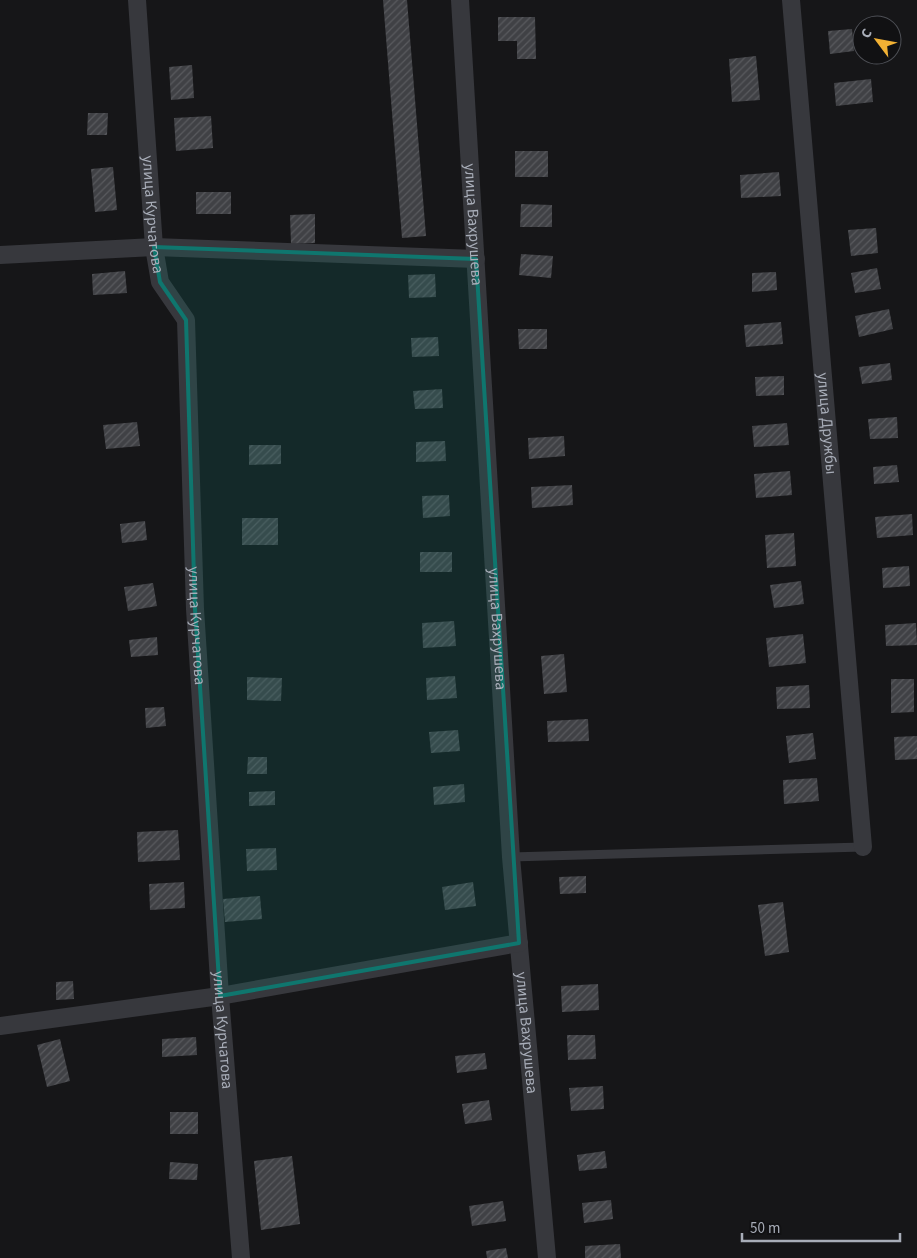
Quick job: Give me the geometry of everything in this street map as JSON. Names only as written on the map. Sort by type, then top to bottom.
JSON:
[{"type":"street","name":"улица Курчатова","points":[[137,0],[154,247],[160,282],[186,320],[195,609],[220,996],[242,1258]]},
{"type":"street","name":"улица Вахрушева","points":[[460,0],[512,857],[547,1258]]},
{"type":"street","name":"улица Дружбы","points":[[791,0],[863,847]]},
{"type":"street","points":[[0,255],[154,247],[476,259]]},
{"type":"street","points":[[0,1026],[220,996],[519,943]]},
{"type":"lane","points":[[512,857],[863,847]]},
{"type":"highlighted area","points":[[154,247],[476,259],[519,943],[220,996],[195,609],[186,320],[160,282]]},
{"type":"building","points":[[383,0],[407,0],[426,236],[402,238]]},
{"type":"building","points":[[498,17],[535,17],[536,59],[517,59],[517,41],[498,41]]},
{"type":"building","points":[[852,29],[852,51],[830,54],[828,31]]},
{"type":"building","points":[[756,56],[760,100],[732,102],[729,59]]},
{"type":"building","points":[[192,65],[194,98],[171,100],[169,67]]},
{"type":"building","points":[[871,79],[873,102],[836,106],[834,83]]},
{"type":"building","points":[[88,113],[108,113],[107,135],[87,135]]},
{"type":"building","points":[[211,116],[213,148],[176,151],[174,118]]},
{"type":"building","points":[[515,151],[548,151],[548,177],[515,177]]},
{"type":"building","points":[[113,167],[117,210],[95,212],[91,169]]},
{"type":"building","points":[[779,172],[781,196],[741,198],[740,175]]},
{"type":"building","points":[[196,192],[231,192],[231,214],[196,214]]},
{"type":"building","points":[[521,204],[552,205],[552,227],[520,227]]},
{"type":"building","points":[[315,214],[315,243],[291,244],[290,215]]},
{"type":"building","points":[[876,228],[878,253],[851,256],[848,230]]},
{"type":"building","points":[[521,254],[553,256],[551,278],[519,275]]},
{"type":"building","points":[[877,268],[881,289],[855,293],[851,273]]},
{"type":"building","points":[[125,271],[127,293],[93,295],[92,274]]},
{"type":"building","points":[[776,272],[777,290],[752,292],[752,273]]},
{"type":"building","points":[[435,274],[436,297],[409,298],[408,275]]},
{"type":"building","points":[[889,309],[893,329],[859,337],[855,316]]},
{"type":"building","points":[[781,322],[783,344],[746,347],[744,325]]},
{"type":"building","points":[[518,329],[547,329],[547,349],[519,349]]},
{"type":"building","points":[[438,337],[439,356],[412,357],[411,338]]},
{"type":"building","points":[[890,363],[892,380],[862,384],[859,367]]},
{"type":"building","points":[[784,376],[784,395],[756,396],[755,377]]},
{"type":"building","points":[[442,389],[443,408],[415,409],[413,391]]},
{"type":"building","points":[[897,417],[898,438],[870,439],[868,419]]},
{"type":"building","points":[[137,422],[140,446],[106,449],[103,425]]},
{"type":"building","points":[[787,423],[789,445],[754,447],[752,426]]},
{"type":"building","points":[[564,436],[565,456],[529,459],[528,438]]},
{"type":"building","points":[[445,441],[446,461],[416,462],[416,442]]},
{"type":"building","points":[[249,445],[281,445],[281,464],[249,465]]},
{"type":"building","points":[[897,465],[899,482],[874,484],[873,467]]},
{"type":"building","points":[[790,471],[792,495],[756,498],[754,474]]},
{"type":"building","points":[[572,485],[573,505],[532,508],[531,487]]},
{"type":"building","points":[[449,495],[450,516],[423,518],[422,496]]},
{"type":"building","points":[[912,514],[913,535],[877,538],[875,517]]},
{"type":"building","points":[[242,518],[278,518],[278,545],[242,545]]},
{"type":"building","points":[[145,521],[147,540],[122,543],[120,524]]},
{"type":"building","points":[[794,533],[796,566],[767,568],[765,535]]},
{"type":"building","points":[[420,552],[452,552],[452,572],[420,572]]},
{"type":"building","points":[[909,566],[910,586],[883,588],[882,568]]},
{"type":"building","points":[[801,581],[804,604],[774,608],[770,585]]},
{"type":"building","points":[[153,583],[157,606],[128,611],[124,587]]},
{"type":"building","points":[[454,621],[456,646],[423,648],[422,623]]},
{"type":"building","points":[[916,623],[917,645],[886,646],[885,625]]},
{"type":"building","points":[[803,634],[806,663],[769,667],[766,638]]},
{"type":"building","points":[[157,637],[158,655],[131,657],[129,640]]},
{"type":"building","points":[[564,654],[567,692],[544,694],[541,656]]},
{"type":"building","points":[[455,676],[457,698],[427,700],[426,678]]},
{"type":"building","points":[[247,677],[282,678],[281,701],[247,700]]},
{"type":"building","points":[[891,679],[914,679],[914,712],[891,713]]},
{"type":"building","points":[[809,685],[810,708],[777,709],[776,687]]},
{"type":"building","points":[[164,707],[166,726],[146,728],[145,708]]},
{"type":"building","points":[[588,719],[589,741],[548,742],[547,721]]},
{"type":"building","points":[[458,730],[460,751],[431,753],[429,732]]},
{"type":"building","points":[[813,733],[816,759],[789,763],[786,736]]},
{"type":"building","points":[[917,736],[917,759],[895,760],[894,737]]},
{"type":"building","points":[[248,757],[267,757],[267,774],[247,774]]},
{"type":"building","points":[[817,778],[819,801],[784,804],[783,780]]},
{"type":"building","points":[[464,784],[465,802],[434,805],[433,787]]},
{"type":"building","points":[[275,791],[275,805],[249,806],[249,792]]},
{"type":"building","points":[[178,830],[180,860],[138,862],[137,832]]},
{"type":"building","points":[[276,848],[277,870],[247,871],[246,849]]},
{"type":"building","points":[[586,876],[586,893],[560,894],[559,877]]},
{"type":"building","points":[[184,882],[185,908],[150,910],[149,884]]},
{"type":"building","points":[[473,882],[476,906],[445,910],[442,887]]},
{"type":"building","points":[[260,896],[262,919],[225,922],[223,899]]},
{"type":"building","points":[[783,902],[789,952],[765,956],[758,905]]},
{"type":"building","points":[[73,981],[74,999],[56,1000],[56,982]]},
{"type":"building","points":[[598,984],[599,1010],[562,1012],[561,986]]},
{"type":"building","points":[[567,1035],[595,1035],[596,1059],[568,1060]]},
{"type":"building","points":[[196,1037],[197,1055],[162,1057],[162,1039]]},
{"type":"building","points":[[60,1039],[70,1081],[47,1087],[37,1045]]},
{"type":"building","points":[[485,1053],[487,1069],[457,1073],[455,1056]]},
{"type":"building","points":[[603,1086],[604,1109],[571,1111],[569,1088]]},
{"type":"building","points":[[489,1100],[492,1120],[465,1124],[462,1104]]},
{"type":"building","points":[[170,1112],[198,1112],[198,1134],[170,1134]]},
{"type":"building","points":[[605,1151],[607,1168],[579,1171],[577,1155]]},
{"type":"building","points":[[292,1156],[300,1224],[261,1230],[254,1161]]},
{"type":"building","points":[[170,1162],[198,1164],[197,1180],[169,1179]]},
{"type":"building","points":[[611,1200],[613,1219],[584,1223],[582,1203]]},
{"type":"building","points":[[503,1201],[506,1221],[472,1226],[469,1206]]},
{"type":"building","points":[[620,1244],[621,1258],[585,1258],[585,1246]]},
{"type":"building","points":[[506,1248],[508,1258],[487,1258],[486,1251]]}]
